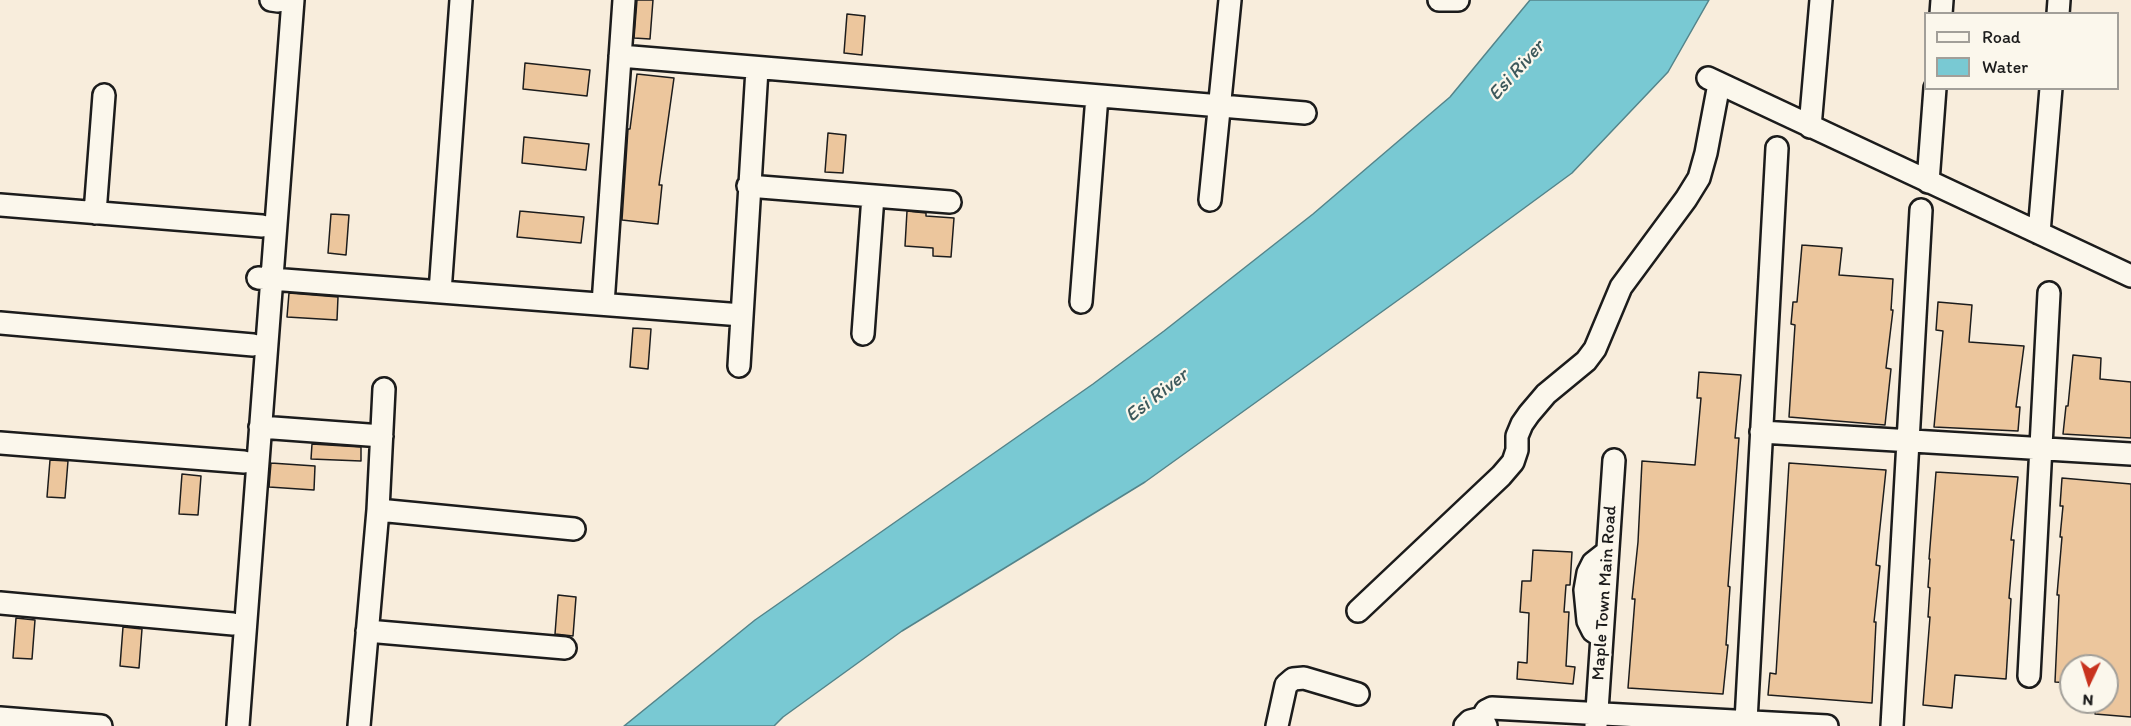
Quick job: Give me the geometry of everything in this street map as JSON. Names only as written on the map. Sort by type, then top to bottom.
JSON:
[{"type":"street","points":[[226,726],[253,345],[265,279],[262,226],[278,0],[271,0]]},
{"type":"street","points":[[238,726],[260,427],[265,279],[293,0]]},
{"type":"street","points":[[440,292],[461,0]]},
{"type":"street","points":[[603,304],[624,0]]},
{"type":"street","points":[[1210,200],[1230,0]]},
{"type":"street","points":[[1439,0],[1458,0]]},
{"type":"street","points":[[1810,127],[1821,0]]},
{"type":"street","points":[[620,56],[756,69],[1305,112]]},
{"type":"street","points":[[739,366],[756,69]]},
{"type":"street","points":[[1358,611],[1501,476],[1513,462],[1517,450],[1517,436],[1529,414],[1546,394],[1586,361],[1595,349],[1621,287],[1699,178],[1706,153],[1713,81],[2131,276]]},
{"type":"street","points":[[1928,182],[1935,90]]},
{"type":"street","points":[[2039,233],[2051,90]]},
{"type":"street","points":[[95,213],[104,95]]},
{"type":"street","points":[[1081,302],[1097,96]]},
{"type":"street","points":[[1746,721],[1777,148]]},
{"type":"street","points":[[748,186],[950,202]]},
{"type":"street","points":[[863,333],[873,196]]},
{"type":"street","points":[[0,205],[262,226]]},
{"type":"street","points":[[1892,726],[1921,210]]},
{"type":"street","points":[[265,279],[742,315]]},
{"type":"street","points":[[2029,676],[2049,293]]},
{"type":"street","points":[[0,323],[253,345]]},
{"type":"street","points":[[359,726],[378,510],[384,389]]},
{"type":"street","points":[[260,427],[382,436]]},
{"type":"street","points":[[1761,432],[2131,454]]},
{"type":"street","points":[[0,444],[244,462]]},
{"type":"street","name":"Maple Town Main Road","points":[[1596,720],[1614,460]]},
{"type":"street","points":[[378,510],[574,529]]},
{"type":"street","points":[[0,603],[233,624]]},
{"type":"street","points":[[368,632],[565,648]]},
{"type":"street","points":[[1277,726],[1286,685],[1293,678],[1304,678],[1358,694]]},
{"type":"street","points":[[1478,723],[1486,711],[1492,708],[1596,720],[1746,721],[1827,726]]},
{"type":"street","points":[[0,718],[39,723],[101,726]]},
{"type":"water","name":"Esi River","points":[[1530,0],[1709,0],[1668,72],[1572,173],[1145,482],[902,631],[783,717],[774,726],[624,726],[755,620],[1093,384],[1313,214],[1450,97]]},
{"type":"building","points":[[637,0],[653,0],[650,39],[634,38]]},
{"type":"building","points":[[847,14],[865,16],[862,55],[844,53]]},
{"type":"building","points":[[525,63],[590,70],[587,96],[523,89]]},
{"type":"building","points":[[637,74],[674,78],[659,185],[662,185],[658,224],[622,220],[628,129],[630,129]]},
{"type":"building","points":[[828,133],[846,135],[843,173],[825,172]]},
{"type":"building","points":[[524,137],[589,144],[586,170],[522,163]]},
{"type":"building","points":[[520,211],[584,217],[581,243],[517,237]]},
{"type":"building","points":[[907,211],[926,213],[926,216],[954,218],[951,257],[933,256],[933,248],[905,246]]},
{"type":"building","points":[[331,214],[349,215],[346,255],[328,253]]},
{"type":"building","points":[[1802,245],[1842,248],[1839,275],[1893,279],[1891,310],[1893,310],[1886,368],[1891,369],[1885,425],[1789,417],[1795,325],[1791,324],[1793,302],[1797,302]]},
{"type":"building","points":[[289,293],[338,297],[337,320],[287,317]]},
{"type":"building","points":[[1938,302],[1972,305],[1969,342],[2024,346],[2016,407],[2020,407],[2018,431],[1934,427],[1943,331],[1936,330]]},
{"type":"building","points":[[633,328],[651,329],[648,369],[630,367]]},
{"type":"building","points":[[2073,355],[2101,358],[2100,379],[2131,382],[2131,438],[2063,434]]},
{"type":"building","points":[[1699,372],[1741,375],[1735,438],[1739,438],[1728,586],[1730,587],[1726,645],[1728,645],[1723,694],[1628,688],[1642,461],[1695,465],[1701,398],[1697,398]]},
{"type":"building","points":[[312,444],[361,447],[361,461],[311,459]]},
{"type":"building","points":[[50,460],[68,461],[65,498],[47,497]]},
{"type":"building","points":[[271,463],[315,466],[314,490],[269,487]]},
{"type":"building","points":[[1789,463],[1886,470],[1876,565],[1880,566],[1874,622],[1876,622],[1872,703],[1768,695],[1770,673],[1776,674]]},
{"type":"building","points":[[1936,472],[2018,477],[2011,540],[2014,540],[2006,679],[1955,675],[1952,708],[1923,705],[1930,617],[1928,617],[1929,559]]},
{"type":"building","points":[[182,474],[201,476],[198,515],[179,514]]},
{"type":"building","points":[[2062,478],[2131,484],[2131,717],[2095,714],[2119,714],[2119,654],[2059,654],[2059,682],[2055,682],[2059,595],[2057,595],[2063,506],[2060,506]]},
{"type":"building","points":[[1533,550],[1572,552],[1570,585],[1566,585],[1564,612],[1569,612],[1566,666],[1575,667],[1573,684],[1517,679],[1518,662],[1527,663],[1529,613],[1520,612],[1522,581],[1531,581]]},
{"type":"building","points":[[558,595],[576,597],[573,636],[555,634]]},
{"type":"building","points":[[16,618],[35,620],[32,659],[13,658]]},
{"type":"building","points":[[123,627],[142,629],[139,668],[120,666]]}]
